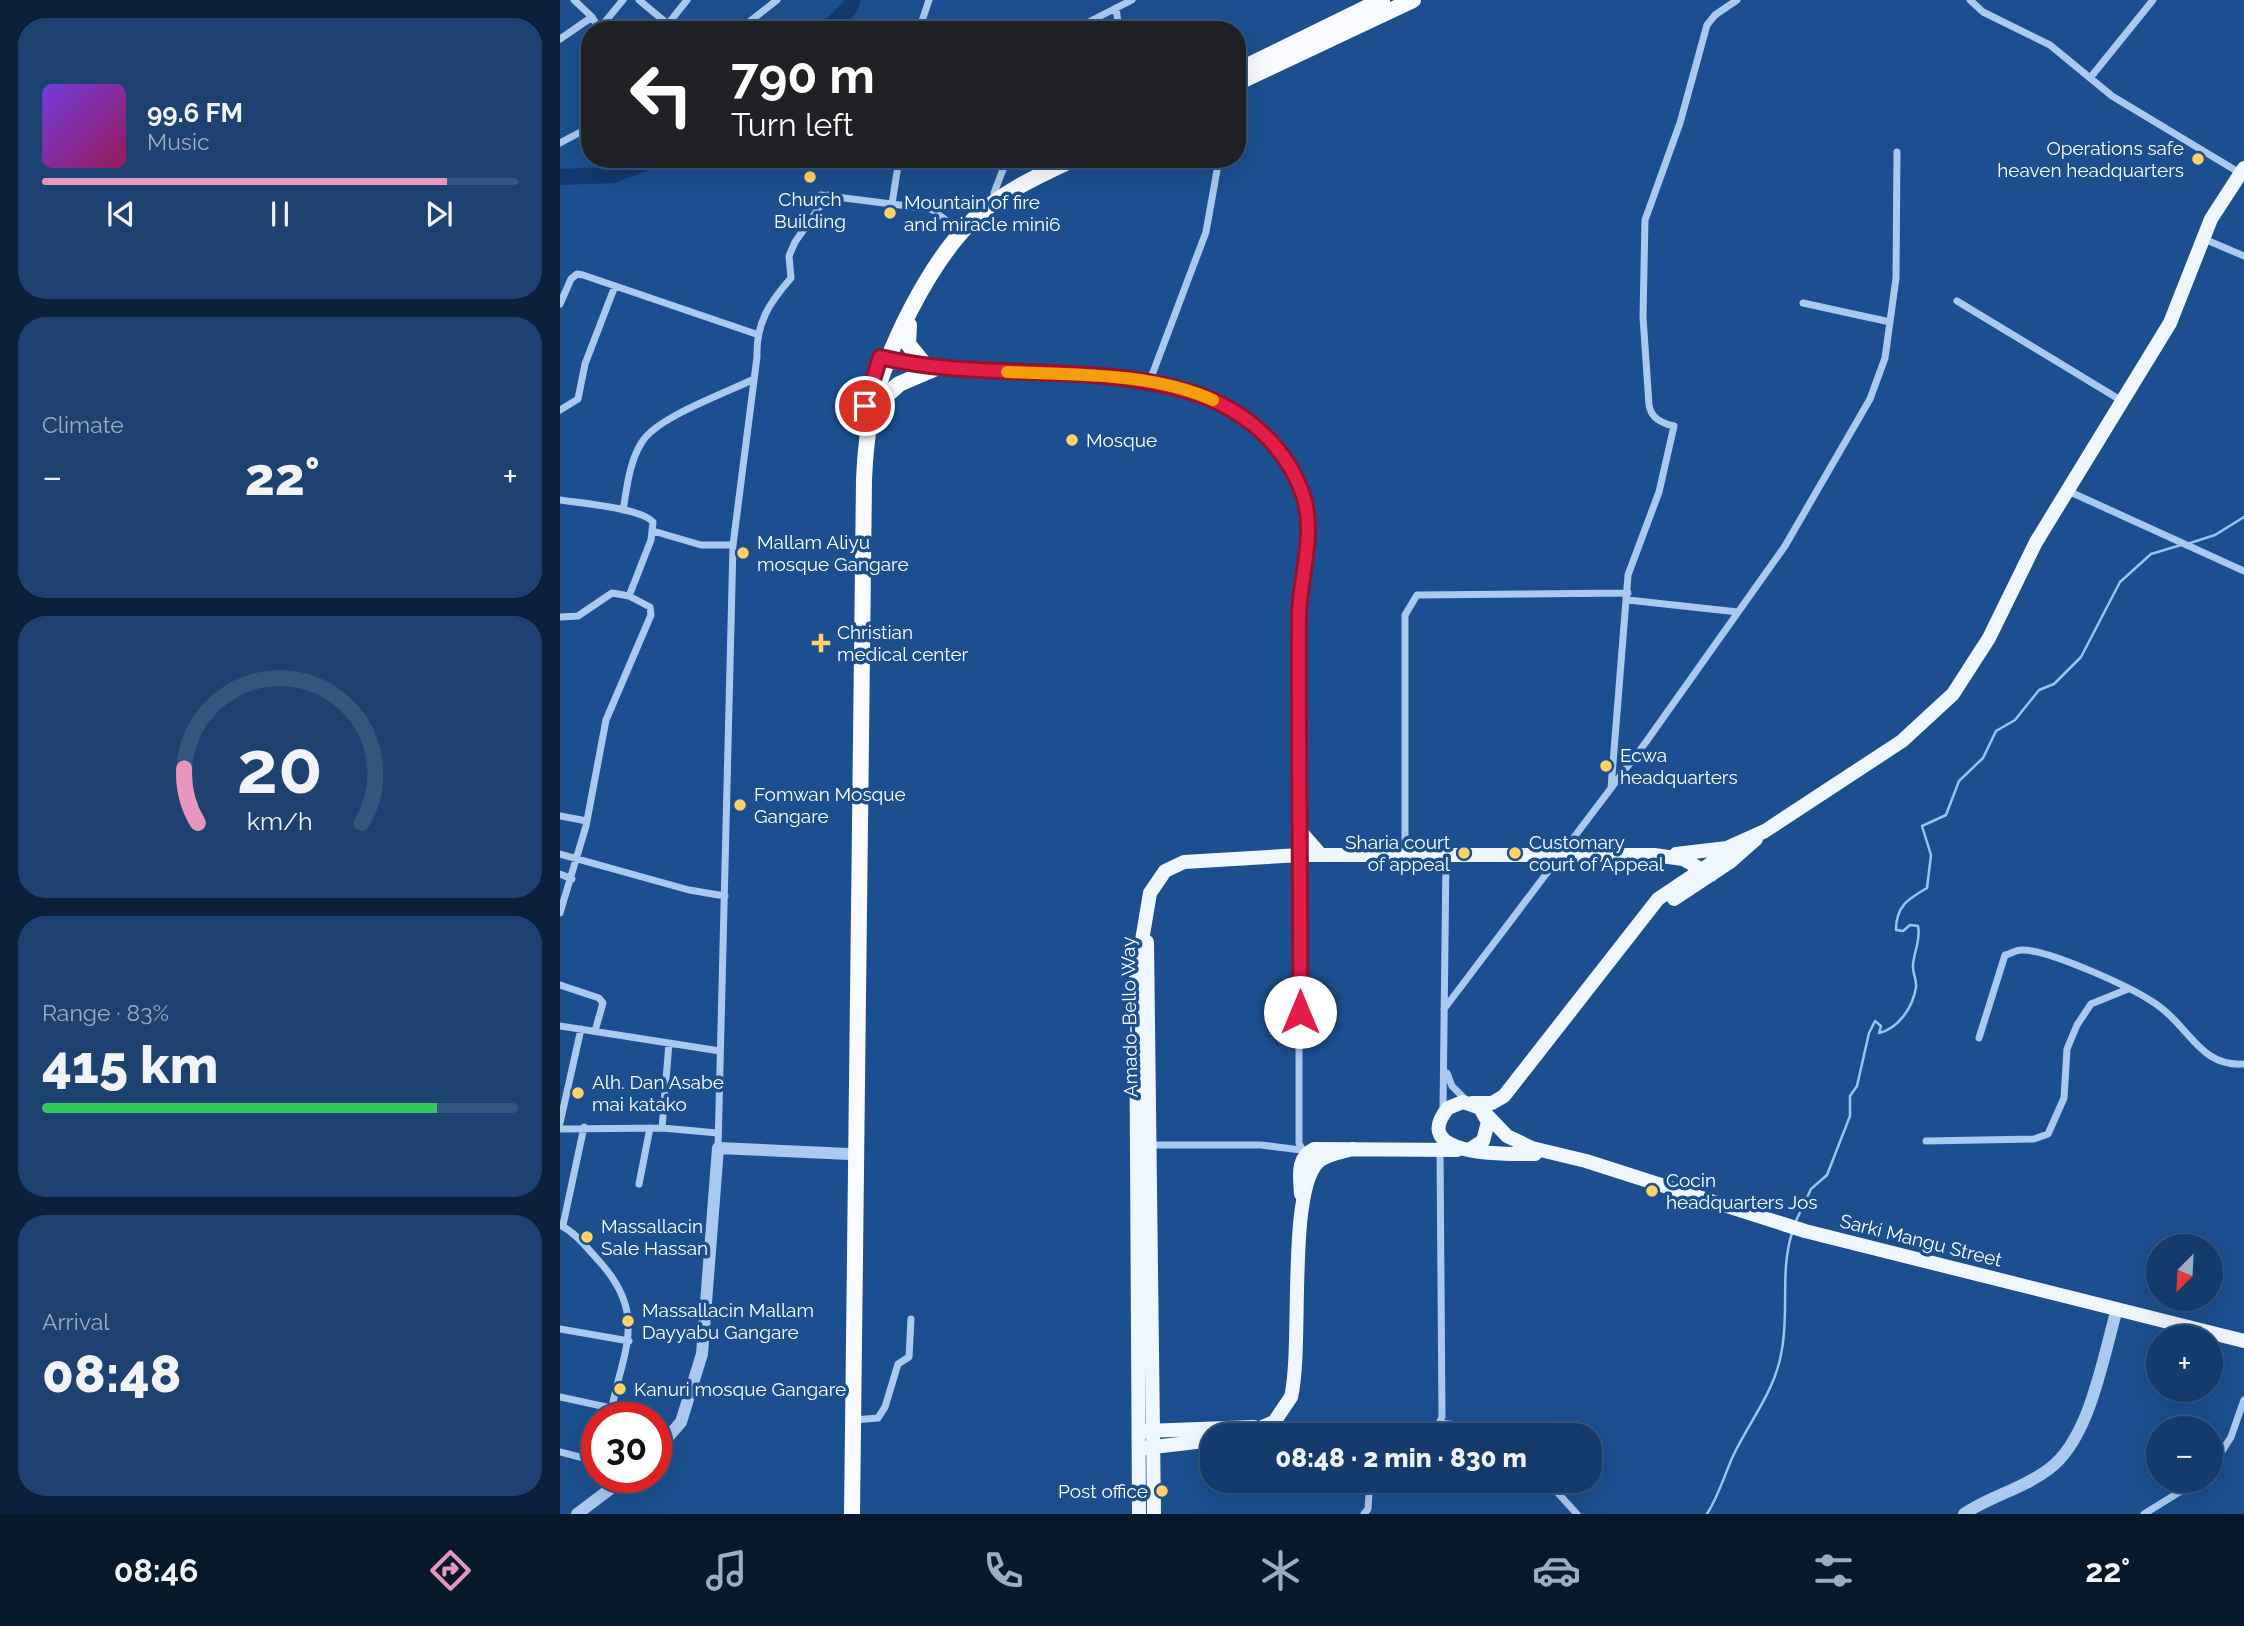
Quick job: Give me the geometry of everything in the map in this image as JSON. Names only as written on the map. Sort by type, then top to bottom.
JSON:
[{"type":"highway","points":[[1246,67],[1382,0]]},
{"type":"highway","points":[[1246,79],[1413,0]]},
{"type":"highway","points":[[844,1514],[855,490],[862,421],[920,276],[994,193],[1036,168]]},
{"type":"highway","points":[[852,1514],[864,480],[872,410],[884,362],[959,230],[1002,197],[1057,168]]},
{"type":"highway","points":[[872,410],[899,384],[930,367],[908,344],[907,331],[912,311]]},
{"type":"main road","points":[[1654,855],[1702,854],[1747,840],[1765,831],[1902,741],[1953,694],[1984,647],[2036,542],[2170,323],[2202,238],[2242,171]]},
{"type":"main road","points":[[1441,1123],[1447,1144],[1464,1150],[1480,1145],[1489,1124],[1518,1081],[1658,899],[1746,849],[1765,831]]},
{"type":"main road","points":[[1301,832],[1321,855]]},
{"type":"main road","points":[[1706,872],[1747,840]]},
{"type":"main road","name":"Amado-Bello Way","points":[[1145,1431],[1153,1397],[1136,976],[1146,913],[1155,884],[1174,866],[1212,859],[1301,855],[1654,855]]},
{"type":"main road","points":[[1654,855],[1683,859],[1706,872]]},
{"type":"main road","points":[[1406,1149],[1426,1141],[1455,1104],[1498,1101],[1518,1081]]},
{"type":"main road","points":[[1470,1102],[1489,1124],[1519,1143],[1551,1154]]},
{"type":"main road","name":"Amado-Bello Way","points":[[1143,1145],[1145,1431],[1154,1514]]},
{"type":"main road","points":[[1272,1423],[1287,1407],[1293,1389],[1302,1212],[1299,1171],[1307,1156],[1322,1148],[1551,1154]]},
{"type":"main road","name":"Sarki Mangu Street","points":[[1551,1154],[1586,1161],[1805,1231],[2244,1341]]},
{"type":"main road","points":[[1153,1397],[1166,1422],[1183,1437]]},
{"type":"main road","points":[[1145,1431],[1200,1439]]},
{"type":"main road","points":[[1146,1448],[1200,1435]]},
{"type":"main road","points":[[1153,1489],[1158,1464],[1183,1437]]},
{"type":"main road","name":"Amado-Bello Way","points":[[1139,1514],[1146,1448]]},
{"type":"street","points":[[574,0],[594,21]]},
{"type":"street","points":[[606,21],[623,0]]},
{"type":"street","points":[[639,0],[664,21]]},
{"type":"street","points":[[670,21],[687,0]]},
{"type":"street","points":[[750,21],[777,0]]},
{"type":"street","points":[[922,21],[929,0]]},
{"type":"street","points":[[1091,21],[1132,0]]},
{"type":"street","points":[[1611,789],[1628,575],[1659,492],[1674,426],[1650,413],[1643,317],[1644,220],[1680,123],[1707,26],[1715,15],[1737,0]]},
{"type":"street","points":[[1970,0],[1983,12],[2050,45],[2112,96],[2242,171]]},
{"type":"street","points":[[2090,78],[2153,0]]},
{"type":"street","points":[[1116,8],[1118,21]]},
{"type":"street","points":[[586,21],[592,17]]},
{"type":"street","points":[[560,39],[581,25]]},
{"type":"street","points":[[560,143],[581,132]]},
{"type":"street","points":[[1444,1009],[1611,789],[1738,612],[1804,516],[1870,399],[1885,358],[1896,278],[1897,152]]},
{"type":"street","points":[[892,204],[897,168]]},
{"type":"street","points":[[994,193],[1004,168]]},
{"type":"street","points":[[1149,383],[1206,232],[1217,168]]},
{"type":"street","points":[[672,1432],[681,1422],[702,1354],[718,1148],[733,545],[754,379],[756,334],[764,314],[791,278],[789,256],[825,195],[931,209],[959,230]]},
{"type":"street","points":[[2202,238],[2244,256]]},
{"type":"street","points":[[560,304],[571,279],[577,274],[756,334]]},
{"type":"street","points":[[560,410],[578,399],[585,364],[615,286]]},
{"type":"street","points":[[1957,301],[2122,401]]},
{"type":"street","points":[[1803,303],[1890,322]]},
{"type":"street","points":[[884,362],[955,370],[1097,376],[1149,383],[1205,396],[1247,419],[1285,458],[1303,494],[1308,522],[1299,610],[1307,1156],[1261,1145],[1143,1145]]},
{"type":"street","points":[[623,510],[634,459],[643,440],[677,415],[754,379]]},
{"type":"street","points":[[2068,491],[2244,571]]},
{"type":"street","points":[[560,500],[623,510],[648,517],[653,522],[653,531],[629,596]]},
{"type":"street","points":[[653,531],[701,545],[733,545]]},
{"type":"street","points":[[560,617],[578,616],[612,593],[629,596],[650,607],[651,615],[606,720],[578,859],[560,912]]},
{"type":"street","points":[[1405,856],[1405,615],[1417,595],[1628,596],[1738,612]]},
{"type":"street","points":[[560,816],[587,821]]},
{"type":"street","points":[[560,854],[689,890],[725,896]]},
{"type":"street","points":[[1440,1423],[1440,1150],[1446,1066],[1446,856]]},
{"type":"street","points":[[560,874],[572,879]]},
{"type":"street","points":[[1979,1038],[2006,955],[2020,950],[2050,956],[2128,989],[2169,1014],[2215,1061],[2229,1066],[2244,1065]]},
{"type":"street","points":[[560,985],[599,998],[603,1003],[596,1031]]},
{"type":"street","points":[[1926,1142],[2034,1139],[2048,1134],[2064,1098],[2067,1049],[2077,1025],[2091,1004],[2128,989]]},
{"type":"street","points":[[560,1026],[720,1051]]},
{"type":"street","points":[[560,1123],[564,1088],[581,1029]]},
{"type":"street","points":[[662,1128],[668,1043]]},
{"type":"street","points":[[1446,1066],[1452,1086],[1470,1102]]},
{"type":"street","points":[[584,1127],[561,1225],[583,1241],[607,1270],[629,1309],[629,1341],[613,1402]]},
{"type":"street","points":[[639,1184],[650,1128]]},
{"type":"street","points":[[560,1129],[662,1128],[718,1133]]},
{"type":"street","points":[[718,1148],[849,1154]]},
{"type":"street","points":[[1964,1514],[2036,1478],[2061,1459],[2088,1409],[2117,1309]]},
{"type":"street","points":[[853,1420],[878,1418],[885,1407],[898,1364],[909,1357],[912,1319]]},
{"type":"street","points":[[560,1329],[629,1341]]},
{"type":"street","points":[[560,1397],[583,1402]]},
{"type":"street","points":[[2223,1450],[2231,1437],[2244,1400]]},
{"type":"street","points":[[560,1452],[581,1457]]},
{"type":"street","points":[[577,1514],[598,1493]]},
{"type":"street","points":[[1364,1514],[1368,1509],[1369,1493]]},
{"type":"street","points":[[1558,1493],[1577,1514]]},
{"type":"street","points":[[2144,1514],[2178,1493]]},
{"type":"waterway","points":[[836,21],[850,7],[852,0]]},
{"type":"waterway","points":[[560,177],[613,175],[632,168]]},
{"type":"waterway","points":[[2187,544],[2215,535],[2244,517]]},
{"type":"waterway","points":[[1795,1223],[1811,1189],[1827,1175],[1850,1116],[1850,1096],[1857,1086],[1869,1033],[1875,1021],[1881,1026],[1879,1033],[1893,1027],[1904,1016],[1914,995],[1916,984],[1913,965],[1919,936],[1918,926],[1910,925],[1903,931],[1896,930],[1898,915],[1904,904],[1927,888],[1931,855],[1922,826],[1946,815],[1959,781],[1983,758],[1996,731],[2015,720],[2039,690],[2054,684],[2081,657],[2120,582],[2151,554],[2181,545]]},
{"type":"waterway","points":[[1707,1514],[1779,1364],[1784,1335],[1786,1261],[1792,1233]]},
{"type":"slow traffic","points":[[1007,372],[1097,376],[1136,381],[1164,385],[1213,400]]},
{"type":"place","name":"Operations safe heaven headquarters","points":[[2198,159]]},
{"type":"place","name":"Church Building","points":[[810,177]]},
{"type":"place","name":"Mountain of fire and miracle mini6","points":[[890,213]]},
{"type":"place","name":"Mosque","points":[[1072,440]]},
{"type":"place","name":"Mallam Aliyu mosque Gangare","points":[[743,553]]},
{"type":"place","name":"Christian medical center","points":[[821,643]]},
{"type":"place","name":"Ecwa headquarters","points":[[1606,766]]},
{"type":"place","name":"Fomwan Mosque Gangare","points":[[740,805]]},
{"type":"place","name":"Sharia court of appeal","points":[[1464,853]]},
{"type":"place","name":"Customary court of Appeal","points":[[1515,853]]},
{"type":"place","name":"Alh. Dan Asabe mai katako","points":[[578,1093]]},
{"type":"place","name":"Cocin headquarters Jos","points":[[1652,1191]]},
{"type":"place","name":"Massallacin Sale Hassan","points":[[587,1237]]},
{"type":"place","name":"Massallacin Mallam Dayyabu Gangare","points":[[628,1321]]},
{"type":"place","name":"Kanuri mosque Gangare","points":[[620,1389]]},
{"type":"place","name":"Post office","points":[[1162,1491]]},
{"type":"route","points":[[865,406],[880,357],[955,370],[1097,376],[1164,385],[1205,396],[1247,419],[1285,458],[1303,494],[1308,522],[1299,610],[1300,1012]]}]
